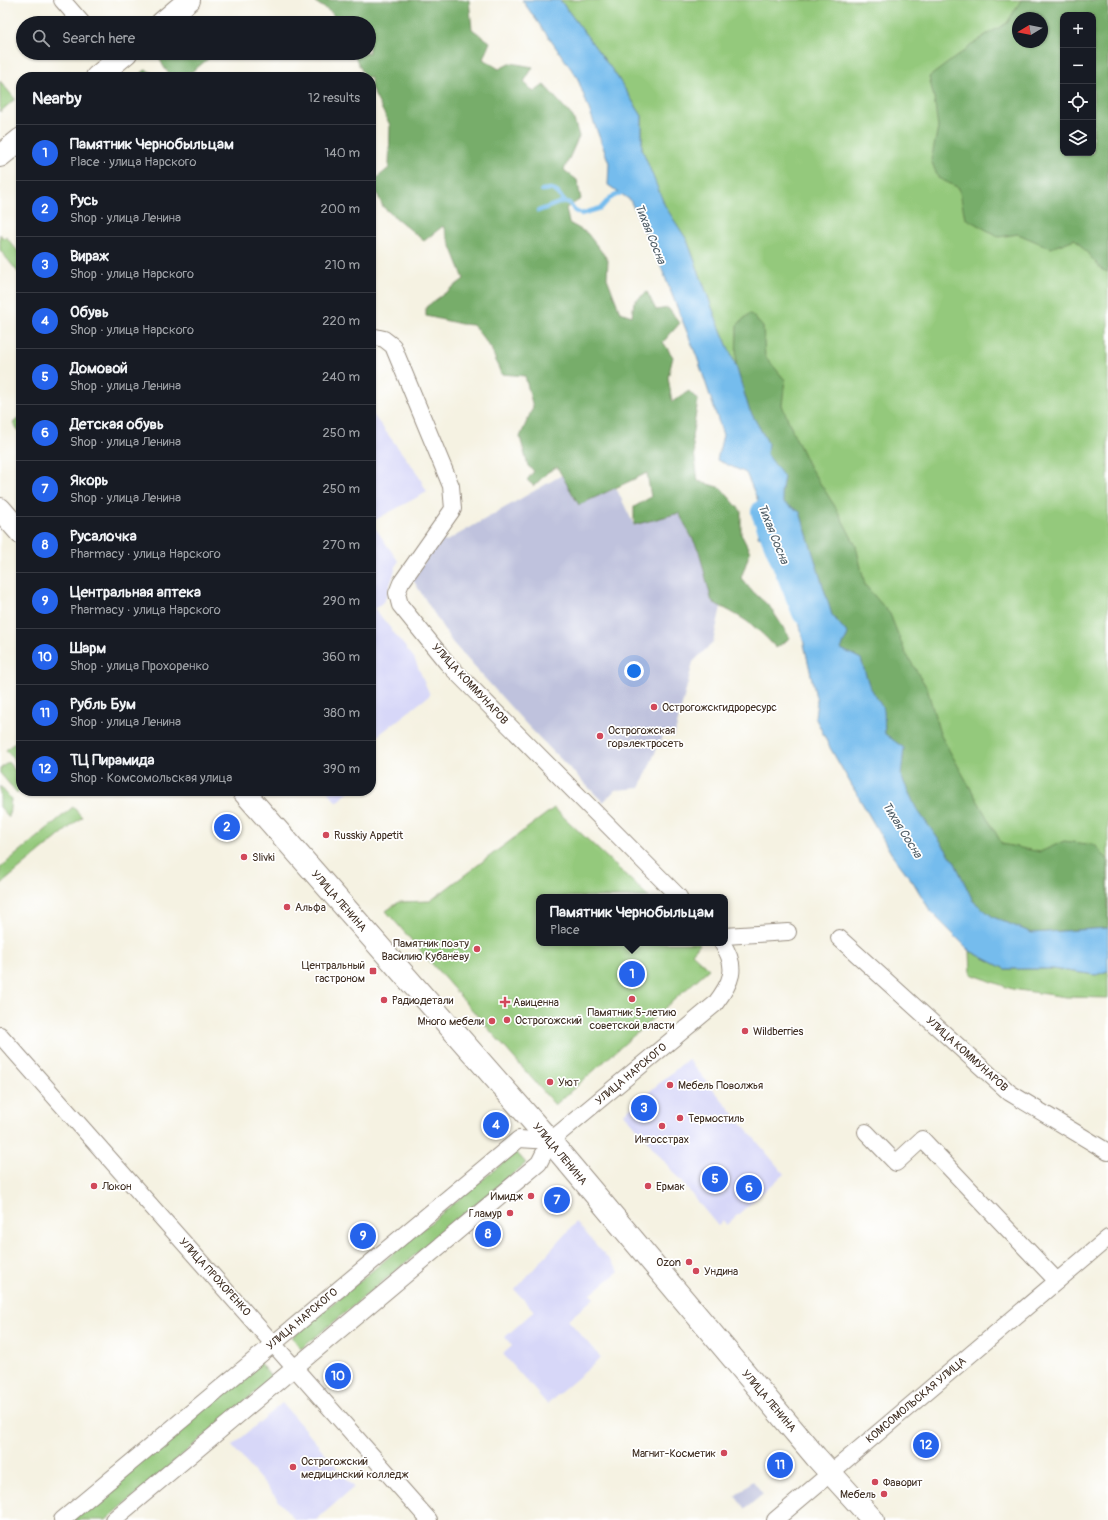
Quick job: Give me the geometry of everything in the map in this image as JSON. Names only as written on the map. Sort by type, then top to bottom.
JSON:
[{"type":"main road","points":[[170,16],[189,0]]},
{"type":"main road","points":[[102,72],[113,60]]},
{"type":"main road","points":[[0,156],[16,143]]},
{"type":"main road","points":[[0,509],[16,527]]},
{"type":"main road","name":"УЛИЦА ЛЕНИНА","points":[[247,796],[550,1141],[830,1473],[873,1520]]},
{"type":"street","points":[[62,0],[76,16]]},
{"type":"street","name":"УЛИЦА КОММУНАРОВ","points":[[376,337],[384,339],[393,346],[451,486],[453,509],[401,583],[397,593],[400,605],[447,663],[676,894]]},
{"type":"street","points":[[728,936],[788,932]]},
{"type":"street","name":"УЛИЦА КОММУНАРОВ","points":[[839,938],[1010,1093],[1108,1152]]},
{"type":"street","name":"УЛИЦА НАРСКОГО","points":[[113,1520],[539,1162],[550,1141],[715,1004],[727,988],[732,974],[729,953],[724,946]]},
{"type":"street","name":"УЛИЦА ПРОХОРЕНКО","points":[[0,1035],[429,1520]]},
{"type":"street","points":[[866,1132],[896,1164],[922,1139],[1057,1281]]},
{"type":"street","name":"УЛИЦА НАРСКОГО","points":[[62,1520],[272,1343],[519,1139],[550,1141]]},
{"type":"street","name":"КОМСОМОЛЬСКАЯ УЛИЦА","points":[[775,1520],[1108,1238]]},
{"type":"shaded area","points":[[376,419],[417,473],[427,492],[376,519]]},
{"type":"shaded area","points":[[562,475],[579,505],[616,488],[634,525],[679,513],[699,551],[712,602],[721,607],[713,642],[693,662],[674,737],[663,734],[640,788],[615,790],[603,802],[527,725],[452,642],[413,580],[432,549],[431,547],[443,540],[445,542]]},
{"type":"shaded area","points":[[376,529],[398,561],[385,600],[376,608]]},
{"type":"shaded area","points":[[376,610],[414,658],[430,695],[376,737]]},
{"type":"shaded area","points":[[331,796],[344,796],[337,803]]},
{"type":"shaded area","points":[[688,1059],[784,1174],[726,1225],[723,1221],[718,1226],[624,1113]]},
{"type":"shaded area","points":[[576,1222],[619,1271],[591,1294],[594,1298],[568,1320],[601,1358],[547,1404],[503,1354],[512,1346],[505,1337],[534,1311],[515,1290]]},
{"type":"shaded area","name":"Острогожский медицинский колледж","points":[[282,1403],[354,1487],[316,1520],[295,1520],[232,1446]]},
{"type":"shaded area","points":[[753,1481],[763,1494],[745,1509],[735,1496]]},
{"type":"green space","points":[[316,0],[469,0],[472,29],[490,42],[483,59],[499,69],[511,63],[533,67],[524,82],[534,92],[544,85],[573,117],[579,136],[564,170],[577,180],[581,199],[566,208],[569,223],[587,233],[608,260],[607,278],[620,312],[632,316],[634,302],[647,292],[656,310],[668,308],[680,323],[663,342],[673,357],[668,377],[672,402],[689,391],[698,400],[692,437],[698,481],[721,488],[741,511],[741,534],[750,552],[741,578],[750,589],[770,607],[790,638],[776,648],[747,621],[712,602],[699,551],[679,513],[634,525],[634,507],[651,497],[647,473],[579,505],[557,467],[548,472],[534,486],[527,480],[534,471],[528,466],[520,437],[533,407],[525,376],[501,374],[491,348],[473,325],[461,324],[426,316],[426,307],[464,279],[443,226],[424,241],[383,207],[376,191],[376,179],[389,168],[390,125],[376,98],[376,72],[362,72],[356,60],[376,60],[376,16],[334,16],[332,13],[315,2]]},
{"type":"green space","points":[[560,0],[1108,0],[1108,928],[1032,933],[749,409],[736,366],[717,321],[687,240],[664,206],[642,149],[642,116],[616,75]]},
{"type":"green space","points":[[1021,0],[1108,0],[1108,272],[1102,270],[1075,239],[1051,248],[1018,234],[999,237],[965,218],[959,188],[938,178],[931,160],[938,128],[934,98],[929,77],[984,36],[1007,23],[1012,15],[1012,48],[1048,48],[1048,12],[1014,12]]},
{"type":"green space","points":[[161,60],[207,60],[191,72],[168,72]]},
{"type":"green space","points":[[0,81],[15,99],[0,112]]},
{"type":"green space","points":[[0,234],[3,238],[6,237],[16,249],[16,270],[0,250]]},
{"type":"green space","points":[[750,313],[763,327],[765,356],[785,380],[782,405],[793,432],[809,466],[836,508],[856,546],[865,585],[890,614],[905,652],[927,688],[940,734],[1002,844],[1040,852],[1064,841],[1095,845],[1108,860],[1108,928],[1032,933],[993,917],[973,901],[954,861],[916,808],[901,776],[904,748],[885,734],[884,710],[869,685],[861,659],[841,649],[848,634],[832,615],[800,512],[784,503],[781,493],[784,477],[766,454],[768,443],[749,409],[736,366],[737,325]]},
{"type":"green space","points":[[16,420],[16,427],[13,423]]},
{"type":"green space","points":[[15,742],[16,743],[16,762],[6,750]]},
{"type":"green space","points":[[8,762],[16,772],[16,792],[0,773],[0,769]]},
{"type":"green space","points":[[0,786],[11,799],[9,817],[0,807]]},
{"type":"green space","points":[[73,807],[82,817],[0,885],[0,868]]},
{"type":"green space","points":[[554,808],[646,894],[536,894],[536,946],[698,946],[692,953],[709,969],[555,1105],[386,911],[399,902],[430,901]]},
{"type":"green space","points":[[970,951],[1005,969],[1053,969],[1096,975],[1108,971],[1108,998],[1066,997],[1012,989],[971,974]]},
{"type":"green space","points":[[516,1152],[526,1163],[301,1349],[292,1337]]},
{"type":"green space","points":[[258,1361],[272,1378],[106,1520],[72,1520]]},
{"type":"water","points":[[522,0],[560,0],[616,75],[642,116],[642,149],[665,206],[687,240],[717,321],[736,366],[749,409],[768,443],[767,454],[784,477],[781,493],[784,503],[800,512],[832,615],[848,634],[841,649],[861,659],[869,685],[884,710],[885,734],[904,748],[901,776],[916,808],[954,861],[973,901],[993,917],[1032,933],[1108,928],[1108,971],[1096,975],[1053,969],[1005,969],[970,951],[931,912],[913,882],[891,853],[829,746],[815,717],[817,702],[800,626],[791,574],[777,543],[758,536],[763,512],[746,473],[717,460],[723,435],[697,357],[657,257],[630,200],[608,185],[609,163],[577,77]]},
{"type":"waterway","points":[[542,190],[551,189],[558,193],[564,201]]},
{"type":"waterway","points":[[538,211],[564,201],[569,203],[575,211],[581,214],[601,208],[610,198],[625,191]]},
{"type":"waterway","name":"Тихая Сосна","points":[[764,512],[805,612]]},
{"type":"place","name":"Острогожскгидроресурс","points":[[654,707]]},
{"type":"place","name":"Острогожская горэлектросеть","points":[[600,736]]},
{"type":"place","name":"Русь","points":[[227,827]]},
{"type":"place","name":"Russkiy Appetit","points":[[326,835]]},
{"type":"place","name":"Slivki","points":[[244,857]]},
{"type":"place","name":"Альфа","points":[[287,907]]},
{"type":"place","name":"Памятник поэту Василию Кубанёву","points":[[477,949]]},
{"type":"place","name":"Центральный гастроном","points":[[373,971]]},
{"type":"place","name":"Памятник Чернобыльцам","points":[[632,974]]},
{"type":"place","name":"Памятник 5-летию советской власти","points":[[632,999]]},
{"type":"place","name":"Радиодетали","points":[[384,1000]]},
{"type":"place","name":"Авиценна","points":[[505,1002]]},
{"type":"place","name":"Острогожский","points":[[507,1020]]},
{"type":"place","name":"Много мебели","points":[[492,1021]]},
{"type":"place","name":"Wildberries","points":[[745,1031]]},
{"type":"place","name":"Уют","points":[[550,1082]]},
{"type":"place","name":"Мебель Поволжья","points":[[670,1085]]},
{"type":"place","name":"Вираж","points":[[644,1108]]},
{"type":"place","name":"Термостиль","points":[[680,1118]]},
{"type":"place","name":"Обувь","points":[[496,1125]]},
{"type":"place","name":"Ингосстрах","points":[[662,1126]]},
{"type":"place","name":"Домовой","points":[[715,1179]]},
{"type":"place","name":"Локон","points":[[94,1186]]},
{"type":"place","name":"Ермак","points":[[648,1186]]},
{"type":"place","name":"Детская обувь","points":[[749,1188]]},
{"type":"place","name":"Имидж","points":[[531,1196]]},
{"type":"place","name":"Якорь","points":[[557,1200]]},
{"type":"place","name":"Гламур","points":[[510,1213]]},
{"type":"place","name":"Русалочка","points":[[488,1234]]},
{"type":"place","name":"Центральная аптека","points":[[363,1236]]},
{"type":"place","name":"Ozon","points":[[689,1262]]},
{"type":"place","name":"Ундина","points":[[696,1271]]},
{"type":"place","name":"Шарм","points":[[338,1376]]},
{"type":"place","name":"ТЦ Пирамида","points":[[926,1445]]},
{"type":"place","name":"Магнит-Косметик","points":[[724,1453]]},
{"type":"place","name":"Рубль Бум","points":[[780,1465]]},
{"type":"place","name":"Острогожский медицинский колледж","points":[[293,1467]]},
{"type":"place","name":"Фаворит","points":[[875,1482]]},
{"type":"place","name":"Мебель","points":[[884,1494]]}]
